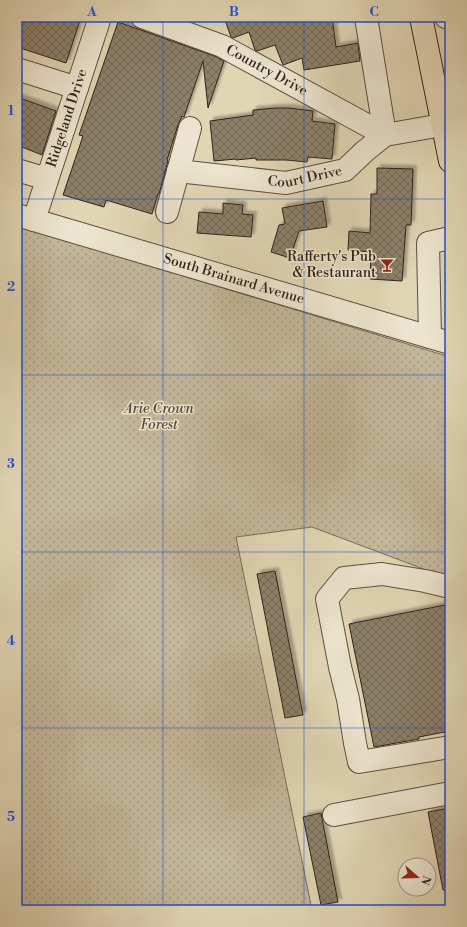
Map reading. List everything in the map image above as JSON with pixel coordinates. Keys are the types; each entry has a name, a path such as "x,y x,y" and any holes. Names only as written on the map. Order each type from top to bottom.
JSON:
{"main road":[{"path":"421,17 446,126 450,161"}],"street":[{"name":"Ridgeland Drive","path":"26,217 47,179 100,17"},
{"name":"Country Drive","path":"142,17 222,46 385,135"},
{"path":"366,17 385,135"},
{"path":"446,17 450,18"},
{"path":"17,69 77,88"},
{"name":"Court Drive","path":"178,171 286,183 345,170 385,135 446,126"},
{"path":"167,212 190,128"},
{"path":"17,170 47,179"},
{"name":"South Brainard Avenue","path":"26,217 440,340"},
{"path":"440,340 428,243 450,238"},
{"path":"450,587 382,574 344,578 327,599 340,667 348,699 354,743 360,762 450,747"},
{"path":"334,815 450,792"}],"green space":[{"name":"Arie Crown Forest","path":"17,225 450,357 450,579 312,527 236,537 312,910 17,910"}],"building":[{"path":"20,17 81,17 66,63 17,47 17,26"},
{"path":"224,17 332,17 336,47 358,43 360,61 304,70 302,58 283,65 275,45 257,51 255,50 249,32 233,38 231,37"},
{"path":"118,22 217,57 224,61 208,108 203,61 184,117 182,116 178,125 152,214 106,200 104,207 63,195 83,136 79,135"},
{"path":"17,97 56,111 42,155 17,145"},
{"path":"276,108 313,111 312,121 335,124 332,159 308,157 307,162 256,160 256,158 214,161 210,121 253,115 253,110"},
{"path":"377,168 413,169 411,225 406,225 402,281 370,279 371,252 348,250 349,231 370,233 371,194 377,194"},
{"path":"323,201 327,227 299,231 290,258 271,252 279,225 285,224 282,208"},
{"path":"223,203 243,205 242,214 253,215 251,237 197,233 199,212 223,214"},
{"path":"275,571 303,715 285,718 257,574"},
{"path":"450,604 450,731 419,737 419,739 374,747 349,624"},
{"path":"450,808 450,890 443,890 428,812"},
{"path":"321,813 338,902 321,905 303,817"}],"place":[{"name":"Rafferty's Pub & Restaurant","path":"387,265"}]}
